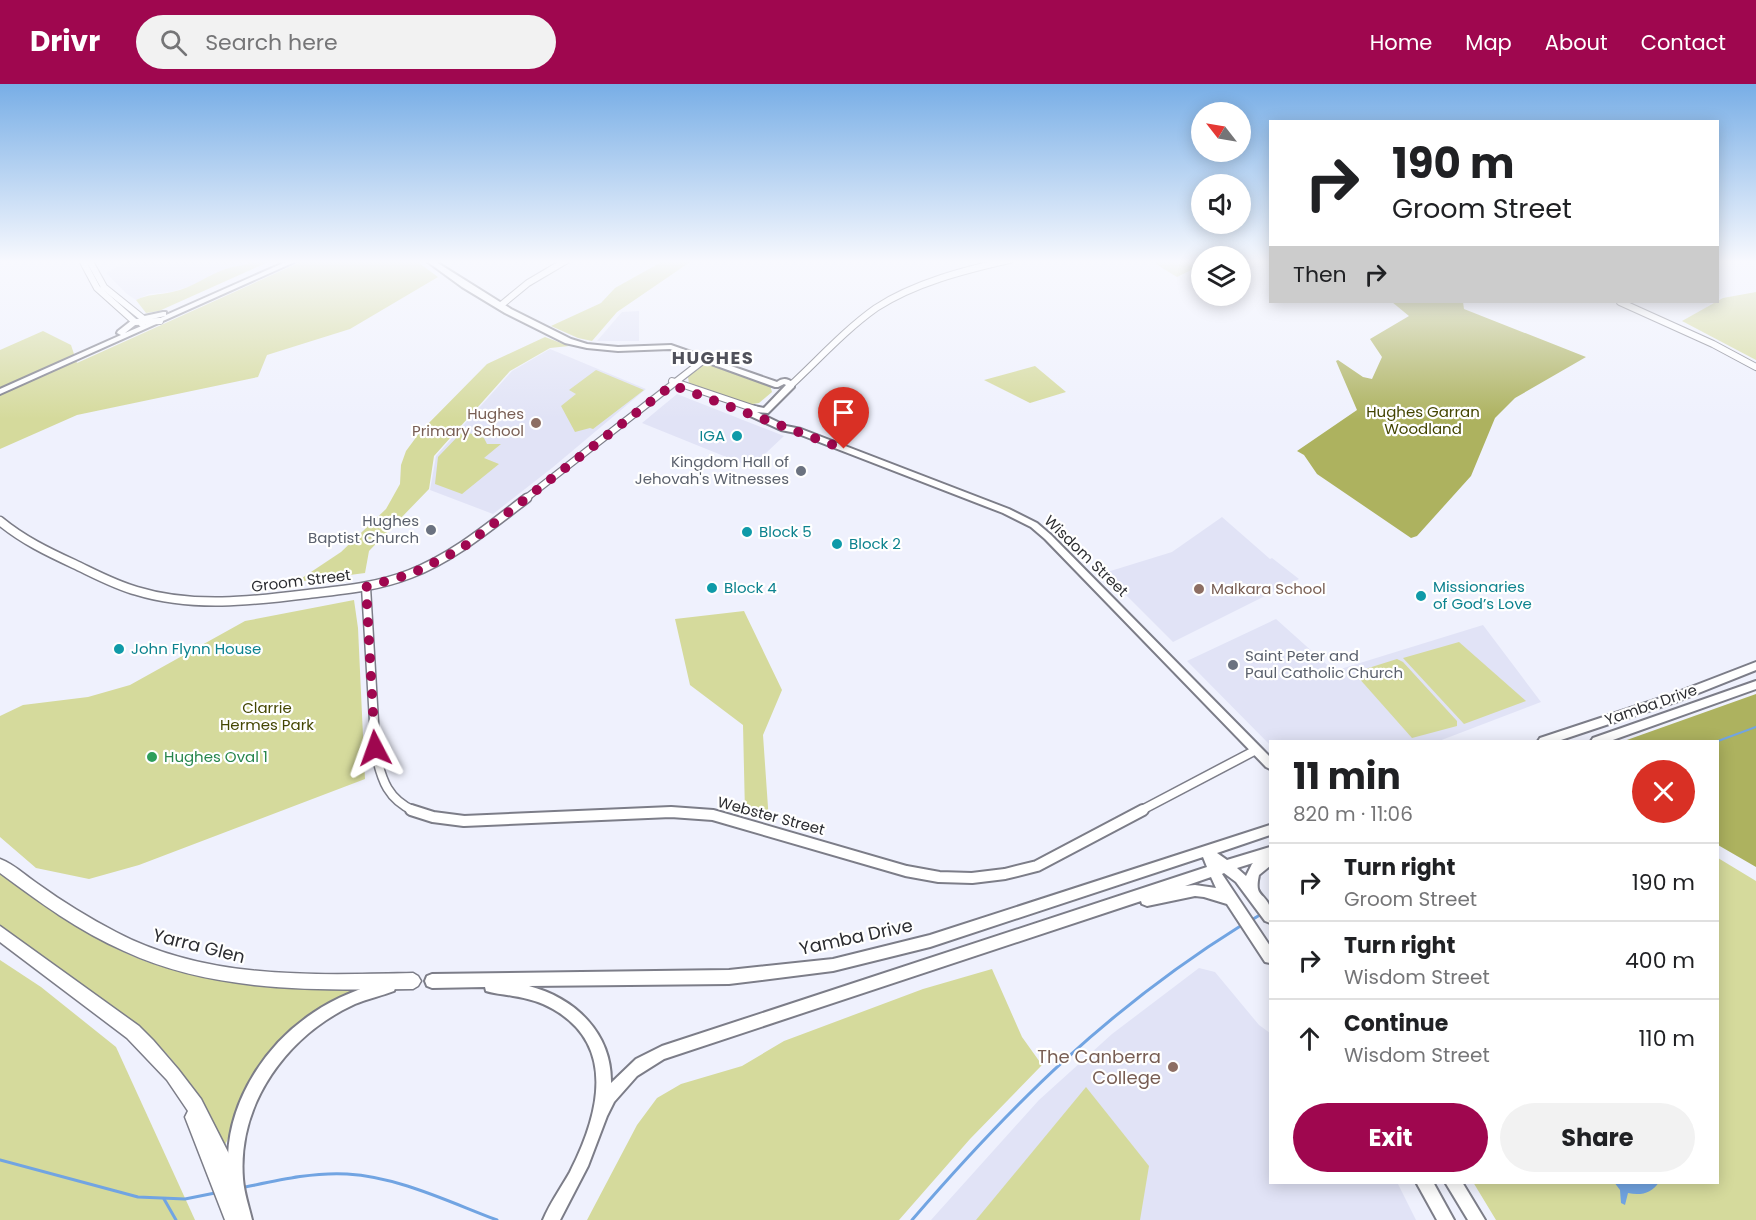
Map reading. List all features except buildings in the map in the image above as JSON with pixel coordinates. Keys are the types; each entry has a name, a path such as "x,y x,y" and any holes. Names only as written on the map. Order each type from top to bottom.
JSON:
{"highway":[{"name":"Yarra Glen","path":"0,865 99,931 131,948 175,963 215,973 260,980 413,981"},
{"path":"0,933 134,1032 170,1070 199,1112 223,1156 240,1218"}],"main road":[{"path":"0,386 121,333 141,321 166,313"},
{"path":"0,392 178,313"},
{"path":"514,313 552,333 587,346 614,348 665,346 704,356 784,385 758,412"},
{"name":"Wisdom Street","path":"758,412 798,431 1006,511 1034,525 1269,763"},
{"name":"Yamba Drive","path":"1547,740 1677,697 1756,666"},
{"name":"Yamba Drive","path":"1600,740 1756,685"},
{"path":"1257,835 1269,827"},
{"name":"Yamba Drive","path":"432,981 729,977 833,965 930,942 1269,831"},
{"path":"1207,852 1220,869 1254,895 1269,916"},
{"path":"598,1118 607,1098 626,1076 640,1064 662,1053 1269,852"},
{"path":"1254,895 1251,872 1255,867 1269,860"},
{"path":"1220,869 1230,900 1269,955"},
{"path":"1123,902 1151,899 1188,890 1213,892 1230,900"},
{"path":"240,1218 237,1186 223,1156 239,1127 251,1093 265,1070 290,1040 317,1017 345,1001 374,990 413,981 432,981 523,990 555,1001 570,1011 585,1026 600,1056 604,1093 598,1118 588,1149 551,1220"},
{"path":"1425,1184 1446,1220"},
{"path":"1454,1184 1477,1220"}],"street":[{"path":"130,313 141,321 160,321"},
{"path":"132,313 141,321"},
{"path":"784,385 806,371 870,313"},
{"path":"1644,313 1713,344 1756,368"},
{"path":"136,332 141,321"},
{"name":"Groom Street","path":"0,518 16,534 36,546 105,580 138,592 171,598 220,602 366,587 411,574 461,549 582,453 593,441 672,383 704,356"},
{"name":"Wisdom Street","path":"672,383 758,412"},
{"name":"Webster Street","path":"366,587 375,748 381,781 397,802 409,810 443,820 671,812 713,815 906,871 928,876 980,878 1012,874 1037,866 1256,750"}],"shaded area":[{"path":"621,313 639,313 639,341 597,341"},
{"name":"Hughes Primary School","path":"550,349 646,389 493,514 430,490 436,456 512,371"},
{"path":"677,394 784,436 751,467 642,423"},
{"name":"Malkara School","path":"1222,517 1270,559 1272,558 1299,579 1173,642 1104,573 1172,552"},
{"path":"1276,619 1334,671 1483,625 1541,702 1442,740 1269,740 1269,744 1187,661"},
{"name":"The Canberra College","path":"1199,968 1215,972 1259,1025 1269,1032 1269,1184 1398,1184 1416,1220 931,1220 1039,1100 1112,1034"}],"green space":[{"path":"188,313 377,313 350,329 267,355 258,377 77,415 0,449 0,350 43,331 71,345 77,363"},
{"path":"579,313 616,313 592,341 578,338 551,326"},
{"name":"Hughes Garran Woodland","path":"1405,313 1474,313 1586,357 1515,398 1495,418 1471,476 1417,536 1411,538 1317,474 1304,455 1297,451 1357,410 1336,361 1338,360 1363,377 1372,379 1382,357 1370,339 1409,316"},
{"path":"1696,313 1756,313 1756,360 1682,321"},
{"path":"545,337 569,346 550,348 510,371 434,456 429,489 369,551 365,573 296,582 341,552 386,509 400,484 401,465 406,451 420,432 487,364"},
{"path":"714,364 770,385 772,392 759,403 746,405 689,384 688,377 702,365"},
{"path":"1035,366 1066,392 1030,403 984,380"},
{"path":"596,370 644,390 593,429 575,432 561,406 576,394 569,390"},
{"path":"463,431 484,438 487,444 501,444 484,458 499,464 462,494 435,484 438,457"},
{"name":"Clarrie Hermes Park","path":"354,600 358,628 365,779 139,865 89,879 36,868 0,837 0,716 23,705 88,697 130,685 245,621"},
{"path":"744,611 782,690 763,735 769,822 745,813 743,725 690,685 675,619"},
{"path":"1459,642 1526,701 1464,724 1403,658"},
{"path":"1397,659 1403,662 1457,721 1457,726 1412,738 1357,676 1359,671"},
{"path":"1756,694 1756,867 1719,846 1719,740 1627,740"},
{"path":"1719,859 1756,881 1756,1220 1496,1220 1474,1184 1719,1184"},
{"path":"0,874 85,932 145,961 176,971 207,978 271,986 369,988 306,1023 232,1130 225,1145 186,1079 149,1036 134,1022 0,925"},
{"path":"0,960 41,987 116,1047 195,1220 0,1220"},
{"path":"992,969 1022,1037 1042,1065 970,1139 899,1220 587,1220 637,1125 657,1098 681,1084 742,1066 784,1041 923,989"},
{"path":"1086,1087 1149,1166 1140,1220 976,1220"}],"water":[{"path":"1616,1184 1657,1184 1646,1193 1628,1193 1625,1205 1621,1203 1620,1190"}],"waterway":[{"path":"1719,741 1756,727"},
{"path":"1250,921 1263,913"},
{"path":"912,1220 988,1136 1065,1059 1149,990 1242,925"},
{"path":"0,1160 138,1197 185,1199 215,1193"},
{"path":"241,1188 320,1174 366,1176 424,1191 497,1220"},
{"path":"164,1199 176,1220"}],"place":[{"name":"Hughes Primary School","path":"536,423"},
{"name":"IGA","path":"737,436"},
{"name":"Kingdom Hall of Jehovah's Witnesses","path":"801,471"},
{"name":"Hughes Baptist Church","path":"431,530"},
{"name":"Block 5","path":"747,532"},
{"name":"Block 2","path":"837,544"},
{"name":"Block 4","path":"712,588"},
{"name":"Malkara School","path":"1199,589"},
{"name":"Missionaries of God’s Love","path":"1421,596"},
{"name":"John Flynn House","path":"119,649"},
{"name":"Saint Peter and Paul Catholic Church","path":"1233,665"},
{"name":"Hughes Oval 1","path":"152,757"},
{"name":"The Canberra College","path":"1173,1067"}],"district":[{"name":"HUGHES","path":"713,358"}],"route":[{"path":"375,748 366,587 411,574 461,549 672,385 844,449"}]}
